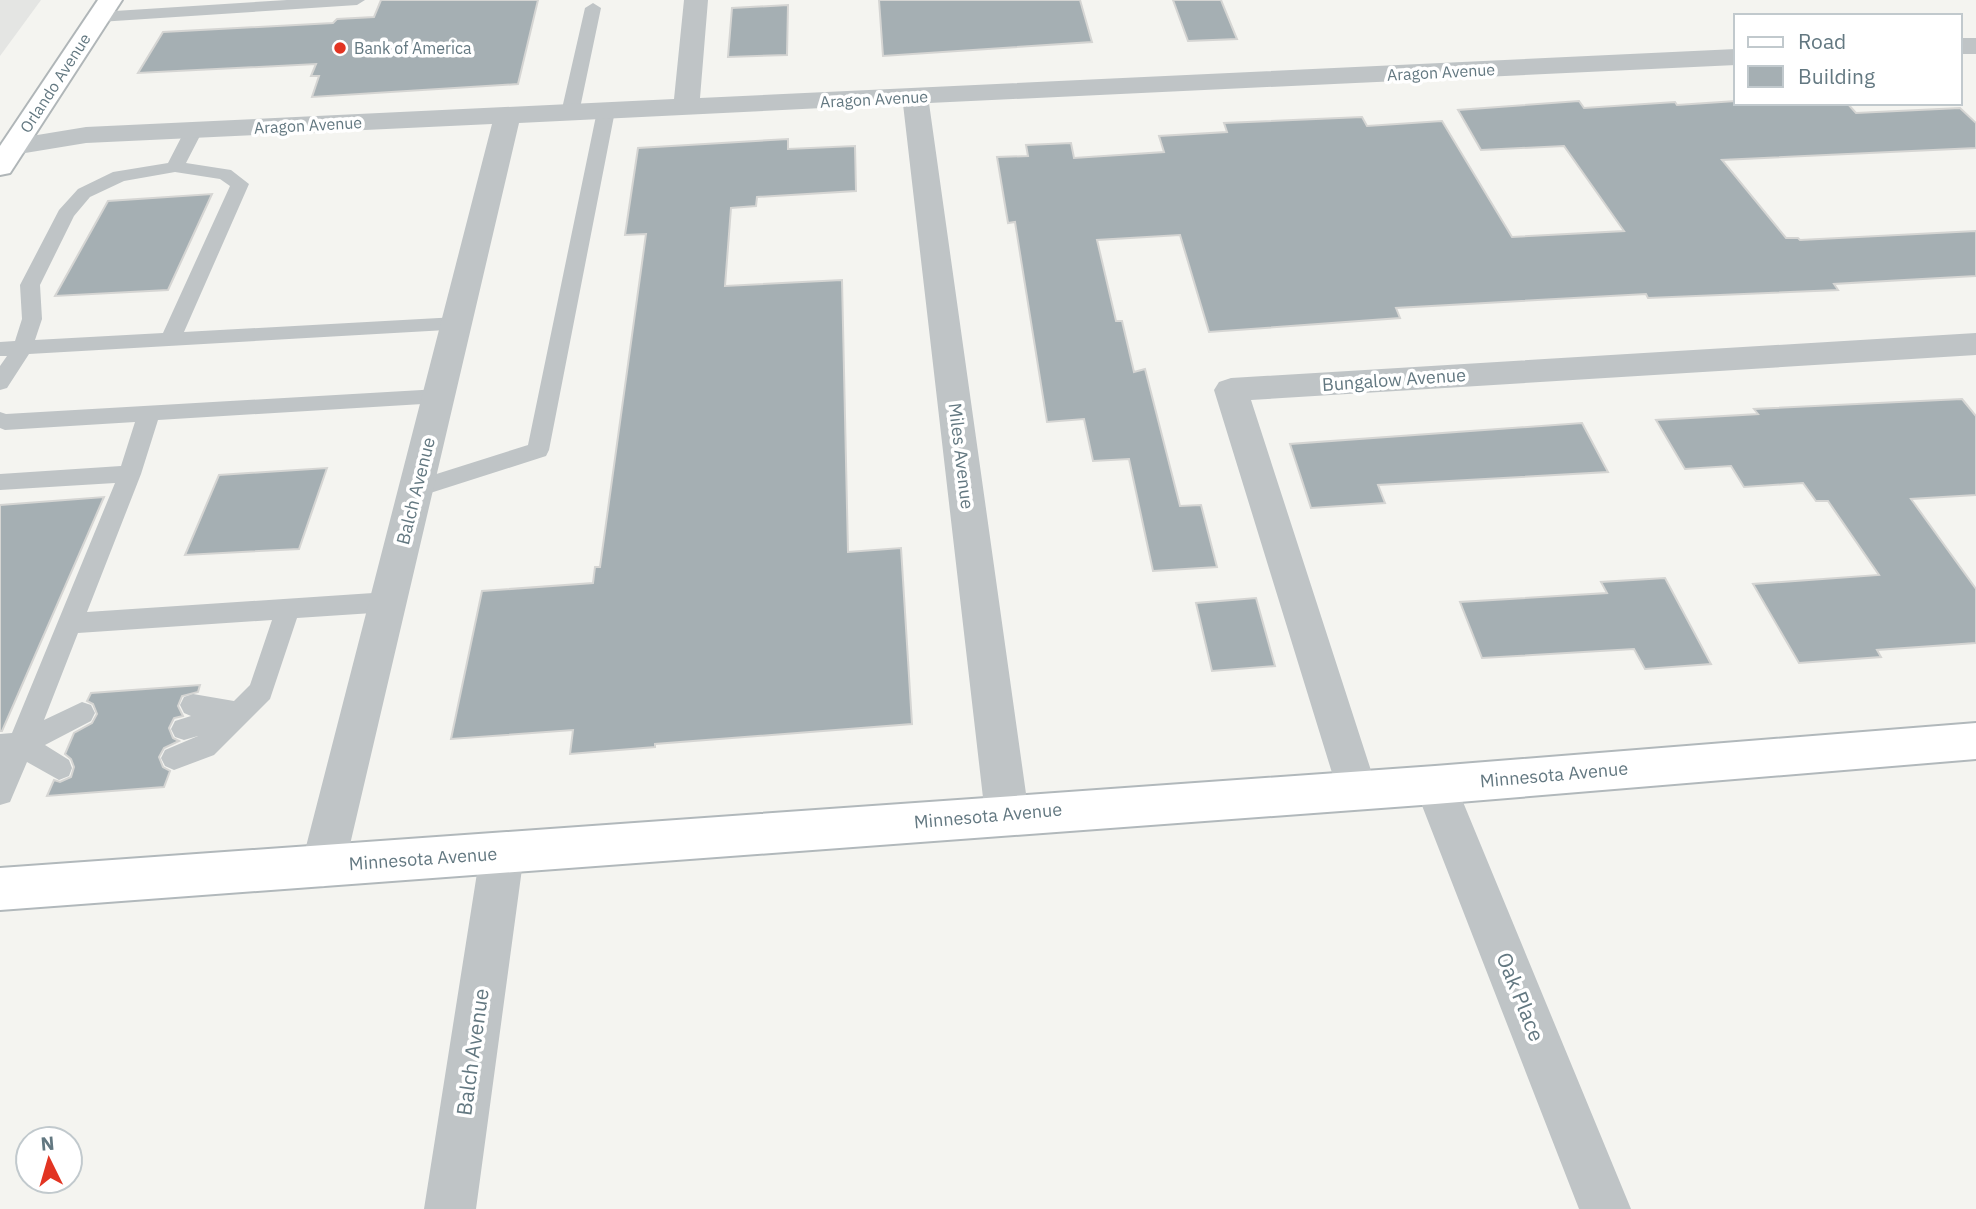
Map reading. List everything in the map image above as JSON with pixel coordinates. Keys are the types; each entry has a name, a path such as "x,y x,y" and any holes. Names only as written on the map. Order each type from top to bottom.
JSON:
{"street":[{"path":"686,108 696,0"},
{"name":"Orlando Avenue","path":"6,157 105,8"},
{"name":"Aragon Avenue","path":"6,157 86,135 1734,57"},
{"name":"Miles Avenue","path":"915,97 1007,814"},
{"name":"Balch Avenue","path":"323,866 507,116"},
{"name":"Bungalow Avenue","path":"1356,789 1231,390 1976,344"},
{"name":"Minnesota Avenue","path":"0,889 1435,785 1976,741"},
{"name":"Oak Place","path":"1435,785 1605,1209"},
{"name":"Balch Avenue","path":"450,1209 502,854"}],"lane":[{"path":"105,8 357,0"},
{"path":"570,113 592,13"},
{"path":"416,489 538,450 606,111"},
{"path":"175,167 194,130"},
{"path":"0,383 23,348 32,319 30,285 66,214 85,193 119,176 175,167 225,174 240,184 170,340"},
{"path":"0,349 457,324"},
{"path":"0,420 5,422 439,396"},
{"path":"0,793 11,745 71,623 130,474 149,414"},
{"path":"0,482 130,474"},
{"path":"71,623 388,602"},
{"path":"174,758 205,747 261,691 288,609"},
{"path":"193,705 239,713"},
{"path":"11,745 82,713"},
{"path":"184,729 239,713"},
{"path":"11,745 72,738"},
{"path":"11,745 59,768"}],"shaded area":[{"path":"0,0 41,0 0,56"}],"building":[{"name":"Bank of America","path":"381,0 538,0 518,84 312,97 319,76 311,76 316,64 138,73 163,32 333,23 337,19 374,17"},
{"path":"879,0 1080,0 1092,42 883,56"},
{"path":"1173,0 1221,0 1237,39 1188,41"},
{"path":"788,5 787,55 728,57 732,8"},
{"path":"1579,101 1584,108 1734,101 1734,105 1849,105 1856,113 1960,108 1976,123 1976,148 1722,160 1786,238 1800,240 1976,231 1976,276 1834,284 1838,290 1648,298 1646,294 1396,308 1400,318 1209,332 1180,235 1097,240 1116,321 1122,321 1134,372 1145,369 1180,506 1201,505 1217,567 1153,571 1129,459 1093,461 1084,419 1047,422 1015,222 1008,223 997,157 1028,156 1026,145 1071,143 1074,158 1164,152 1159,136 1227,132 1224,123 1362,117 1367,126 1442,121 1512,237 1624,231 1564,146 1481,150 1458,110"},
{"path":"788,139 788,149 855,146 856,191 757,197 756,206 731,208 725,286 842,280 848,552 901,548 912,724 655,744 655,747 570,754 573,730 451,739 482,591 593,583 595,567 600,567 646,234 625,235 638,148"},
{"path":"212,194 168,290 55,296 108,201"},
{"path":"1962,399 1976,416 1976,495 1911,499 1976,589 1976,643 1877,650 1881,657 1799,663 1753,584 1879,575 1828,501 1816,501 1803,483 1744,487 1731,466 1685,469 1656,420 1758,414 1754,409"},
{"path":"1582,423 1608,472 1378,485 1385,503 1311,508 1290,444"},
{"path":"327,468 299,549 185,555 219,475"},
{"path":"104,497 2,731 0,731 0,505"},
{"path":"1665,578 1711,664 1645,669 1634,649 1482,658 1460,602 1607,593 1601,582"},
{"path":"1256,598 1275,666 1212,671 1196,603"},
{"path":"200,685 198,692 182,696 178,706 183,716 174,718 169,728 173,738 179,741 164,748 159,757 163,767 170,771 164,787 47,796 54,780 60,782 71,777 74,767 65,754 74,733 92,723 97,714 93,704 87,701 91,693"}],"place":[{"name":"Bank of America","path":"340,48"}]}
